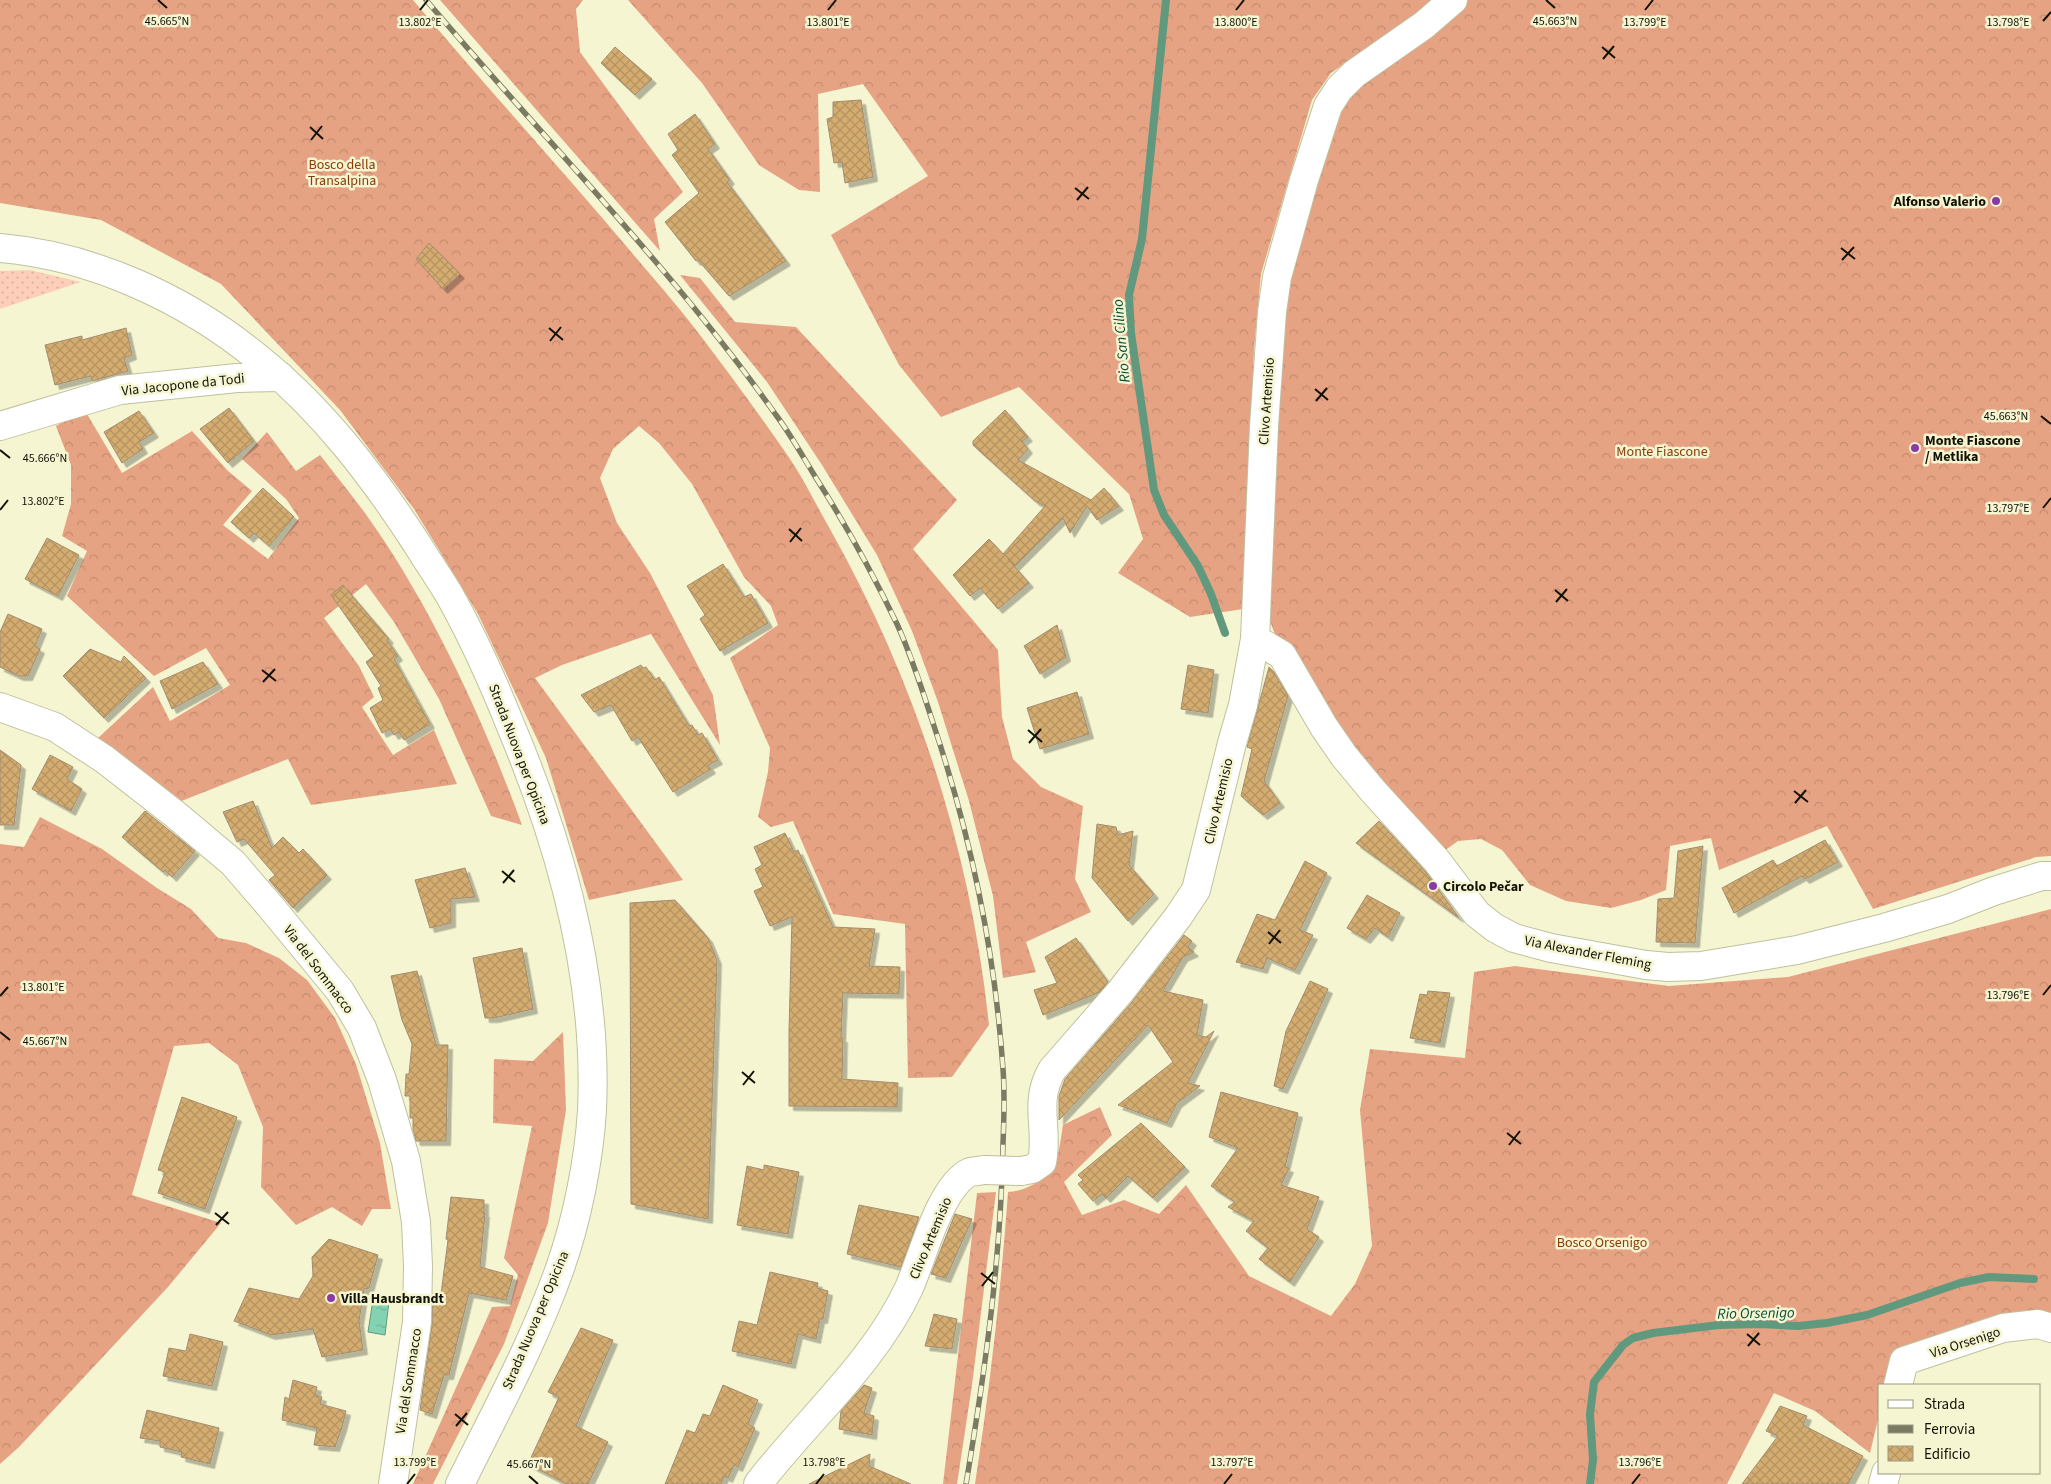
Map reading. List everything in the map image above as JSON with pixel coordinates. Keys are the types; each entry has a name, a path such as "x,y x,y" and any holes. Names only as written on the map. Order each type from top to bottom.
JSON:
{"street":[{"name":"Clivo Artemisio","path":"758,1484 865,1357 894,1317 921,1260 937,1214 956,1182 970,1172 985,1170 1021,1171 1032,1169 1042,1162 1044,1152 1042,1096 1045,1082 1052,1070 1120,992 1178,917 1196,890 1243,705 1255,639 1264,426 1272,312 1277,277 1319,131 1328,106 1354,74 1424,25 1453,0"},
{"name":"Strada Nuova per Opicina","path":"0,248 41,252 83,263 139,285 182,306 221,330 281,377 326,422 363,467 396,512 450,595 494,686 533,778 561,864 577,929 585,984 592,1077 592,1112 581,1188 561,1267 531,1338 460,1484"},
{"name":"Via Jacopone da Todi","path":"0,426 120,390 237,378 281,377"},
{"name":"Via Alexander Fleming","path":"1255,639 1282,655 1324,727 1344,756 1373,791 1437,860 1477,914 1495,928 1514,938 1552,948 1646,965 1668,967 1701,966 1797,950 1884,928 1948,909 1994,891 2042,876 2051,876"},
{"name":"Via del Sommacco","path":"0,707 55,727 104,759 176,815 233,863 340,991 362,1028 382,1080 406,1161 416,1222 418,1266 417,1322 393,1484"},
{"name":"Via Orsenigo","path":"1898,1384 1904,1361 2003,1328 2038,1324 2051,1328"}],"shaded area":[{"path":"30,270 81,282 0,309 0,271"}],"green space":[{"name":"Bosco della Transalpina","path":"0,0 413,0 610,227 695,329 794,465 861,587 889,647 935,769 969,896 981,960 989,1025 952,1077 908,1078 905,924 833,914 793,821 771,827 758,817 768,772 770,748 730,658 778,625 771,606 744,577 692,484 659,443 639,426 613,449 600,478 617,523 650,573 713,695 720,745 651,634 562,665 535,678 683,880 589,900 546,758 478,614 414,509 340,410 221,284 101,220 0,203"},
{"path":"440,0 583,0 576,9 580,52 683,192 654,219 660,251"},
{"path":"628,0 1431,0 1425,7 1331,73 1312,100 1261,274 1254,349 1243,609 1190,617 1118,573 1143,539 1129,494 1019,387 941,417 899,365 831,235 928,176 863,84 818,94 820,192 799,190 759,165 702,83"},
{"name":"Monte Fiascone","path":"1467,0 2051,0 2051,856 2036,857 1873,909 1827,826 1719,870 1711,838 1670,846 1666,890 1641,900 1611,908 1566,901 1530,885 1502,850 1481,839 1458,841 1444,851 1343,734 1295,657 1275,634 1267,614 1278,352 1288,270 1332,127 1346,100 1366,77 1445,22"},
{"path":"680,275 700,278 735,322 796,327 957,500 913,549 998,650 1002,717 1013,759 1041,787 1083,806 1075,879 1091,912 1026,942 1036,972 1003,978 993,896 969,801 938,702 912,631 877,555 822,465 767,382"},
{"path":"84,409 122,473 192,431 228,471 252,491 223,525 268,559 299,518 286,499 242,459 267,432 296,471 320,455 365,513 389,548 433,624 473,704 522,825 491,816 439,699 394,622 366,584 324,618 359,666 374,697 362,707 393,755 434,730 457,784 311,805 288,759 179,802 98,738 153,687 170,721 230,685 206,648 154,676 67,596 87,551 62,536 71,504 71,465 56,426"},
{"path":"40,817 102,849 157,888 191,909 218,938 246,943 279,958 307,980 335,1018 356,1064 380,1143 391,1209 372,1209 362,1226 332,1207 296,1225 261,1187 263,1127 238,1065 209,1043 174,1046 132,1195 221,1223 168,1287 19,1447 0,1464 0,844 24,847"},
{"name":"Bosco Orsenigo","path":"2051,909 2051,1318 2028,1315 1986,1318 1893,1356 1886,1384 1878,1384 1878,1419 1870,1453 1815,1411 1774,1393 1727,1484 975,1484 986,1411 1008,1192 1023,1189 1036,1183 1047,1173 1057,1157 1063,1125 1100,1107 1112,1135 1064,1182 1082,1215 1124,1200 1159,1214 1186,1185 1249,1276 1331,1316 1355,1284 1372,1246 1360,1110 1370,1049 1465,1058 1474,972 1515,966 1669,986 1788,977"},
{"path":"563,1032 566,1110 548,1223 504,1344 433,1484 413,1484 492,1307 510,1306 518,1275 504,1258 532,1126 493,1123 494,1059 533,1061"},
{"path":"996,1192 972,1385 957,1484 943,1484 977,1193"}],"water":[{"path":"373,1300 389,1301 385,1335 368,1332"}],"building":[{"path":"615,47 652,79 635,95 601,63"},
{"path":"861,100 873,177 845,183 842,162 834,163 827,119 833,117 833,102"},
{"path":"695,114 715,144 708,149 730,180 727,182 786,261 729,296 698,260 696,261 665,222 699,193 672,155 678,150 668,134"},
{"path":"429,243 460,274 443,289 416,259"},
{"path":"126,328 132,355 124,358 128,371 92,381 91,376 55,385 45,345 82,336 82,340"},
{"path":"229,408 254,441 228,463 200,429"},
{"path":"1005,410 1028,437 1022,441 1028,449 1018,460 1091,500 1104,488 1119,506 1097,520 1087,506 1070,533 1063,518 1015,566 1008,559 1029,583 998,609 980,588 970,596 953,575 989,539 1003,554 1045,506 1035,501 973,445 973,441"},
{"path":"139,411 154,433 139,442 143,449 122,463 104,432"},
{"path":"263,488 294,517 269,546 254,533 249,538 231,522"},
{"path":"47,538 79,555 58,596 25,579"},
{"path":"723,564 744,597 751,594 768,623 720,651 700,619 705,615 687,586"},
{"path":"343,585 389,639 387,640 398,656 394,659 430,724 404,740 399,732 394,735 390,729 382,733 370,708 383,700 378,688 381,686 366,662 374,656 331,595"},
{"path":"8,614 42,629 35,646 40,649 28,676 19,676 0,667 0,632"},
{"path":"1057,625 1066,657 1040,674 1024,646"},
{"path":"90,649 121,662 124,656 146,678 104,718 63,676"},
{"path":"203,662 218,684 172,709 160,681"},
{"path":"641,665 643,668 646,667 655,680 659,677 689,726 692,725 698,735 702,733 718,760 708,765 711,769 673,792 638,737 632,741 611,705 594,712 581,695"},
{"path":"1188,665 1214,670 1208,713 1181,709"},
{"path":"1269,667 1288,696 1264,781 1280,803 1263,815 1241,796 1252,749 1247,747"},
{"path":"1077,692 1089,734 1040,749 1027,708"},
{"path":"0,750 21,765 14,825 0,825"},
{"path":"50,755 73,767 67,779 82,789 71,811 32,789"},
{"path":"253,801 272,848 283,837 299,853 303,849 327,875 293,908 269,880 275,875 244,839 237,842 223,812"},
{"path":"145,811 195,851 172,877 165,870 163,872 122,837"},
{"path":"1379,821 1425,871 1459,918 1356,843"},
{"path":"1097,824 1116,827 1118,835 1133,831 1129,865 1154,894 1128,921 1092,878"},
{"path":"785,833 794,852 798,850 833,927 875,929 869,966 900,967 899,994 843,993 841,1038 843,1038 842,1079 898,1083 897,1107 789,1106 792,917 770,926 754,891 763,887 755,869 762,865 754,847"},
{"path":"1825,840 1838,862 1805,879 1802,876 1734,913 1722,888 1773,860 1777,866"},
{"path":"1703,846 1695,943 1656,942 1658,899 1674,898 1678,851"},
{"path":"1305,861 1327,873 1300,930 1313,935 1295,970 1267,958 1263,969 1236,962 1257,914 1275,920"},
{"path":"465,868 475,897 451,899 451,923 430,928 415,880"},
{"path":"1367,895 1400,913 1388,937 1375,928 1366,939 1347,928"},
{"path":"675,900 708,938 717,960 708,1219 631,1204 630,903"},
{"path":"1184,935 1192,941 1188,947 1194,952 1183,957 1163,991 1203,1000 1197,1035 1206,1037 1214,1031 1188,1083 1200,1086 1177,1103 1167,1123 1118,1105 1173,1062 1148,1025 1059,1120 1059,1096 1065,1079 1132,1002"},
{"path":"1076,938 1108,982 1100,992 1043,1015 1034,990 1057,983 1045,957"},
{"path":"522,948 533,1009 494,1018 485,1018 473,958"},
{"path":"417,971 436,1045 448,1045 446,1141 416,1141 413,1118 410,1118 410,1096 405,1096 406,1074 409,1074 412,1044 402,1020 391,976"},
{"path":"1310,981 1328,989 1283,1089 1274,1086 1286,1031"},
{"path":"1428,991 1450,993 1440,1043 1410,1038 1420,994 1427,995"},
{"path":"1221,1092 1298,1113 1285,1167 1289,1168 1281,1185 1319,1197 1307,1229 1319,1237 1290,1282 1259,1259 1268,1248 1246,1231 1254,1221 1228,1207 1235,1202 1211,1186 1238,1148 1209,1137"},
{"path":"182,1097 237,1117 205,1209 158,1193 165,1172 158,1170"},
{"path":"1141,1123 1185,1167 1153,1198 1128,1176 1106,1198 1102,1194 1093,1201 1078,1184 1083,1180 1078,1175"},
{"path":"764,1165 799,1172 788,1234 737,1225 747,1166 764,1170"},
{"path":"451,1197 484,1200 485,1213 480,1267 513,1276 506,1300 469,1293 449,1375 444,1375 432,1414 420,1410 432,1324 433,1293 441,1294"},
{"path":"859,1205 919,1217 901,1267 847,1254"},
{"path":"955,1214 972,1219 946,1278 931,1274"},
{"name":"Villa Hausbrandt","path":"329,1239 378,1255 369,1288 364,1289 359,1321 363,1350 322,1357 313,1329 271,1335 234,1321 249,1288 299,1299 313,1276 312,1257"},
{"path":"770,1272 818,1283 817,1288 828,1291 823,1319 820,1319 816,1339 798,1334 791,1364 732,1351 739,1321 757,1325"},
{"path":"934,1314 957,1319 952,1349 925,1346"},
{"path":"581,1328 613,1340 576,1426 608,1442 588,1484 567,1484 528,1464 559,1397 548,1392"},
{"path":"190,1334 223,1342 212,1386 163,1376 169,1348 186,1351"},
{"path":"293,1380 317,1387 315,1395 322,1397 320,1404 346,1411 335,1447 314,1445 317,1428 282,1420 285,1397 289,1399"},
{"path":"723,1385 758,1400 748,1424 755,1428 738,1467 734,1465 728,1478 724,1476 721,1484 665,1484 687,1430 695,1433 703,1414 710,1416"},
{"path":"864,1385 872,1388 864,1413 874,1416 872,1435 839,1429 841,1411"},
{"path":"1780,1406 1807,1416 1803,1425 1863,1456 1848,1484 1742,1484 1778,1436 1766,1431"},
{"path":"147,1410 219,1428 210,1464 181,1457 182,1452 160,1447 160,1441 140,1438"},
{"path":"870,1454 869,1466 911,1484 809,1484"}],"waterway":[{"name":"Rio San Cilino","path":"1166,0 1142,239 1129,295 1131,333 1154,490 1164,515 1198,566 1211,594 1225,633"},
{"name":"Rio Orsenigo","path":"1590,1484 1593,1460 1590,1414 1594,1382 1623,1345 1633,1338 1653,1333 1719,1325 1759,1324 1798,1326 1827,1323 1867,1315 1960,1283 1989,1277 2034,1279"}],"railway":[{"path":"426,0 650,255 736,360 787,430 859,550 897,624 926,700 959,810 979,895 994,982 1004,1078 1002,1187 999,1230 986,1357 966,1484"}],"place":[{"name":"Alfonso Valerio","path":"1996,201"},
{"name":"Monte Fiascone / Metlika","path":"1915,448"},
{"name":"Circolo Pečar","path":"1433,886"},
{"name":"Villa Hausbrandt","path":"331,1298"}]}
